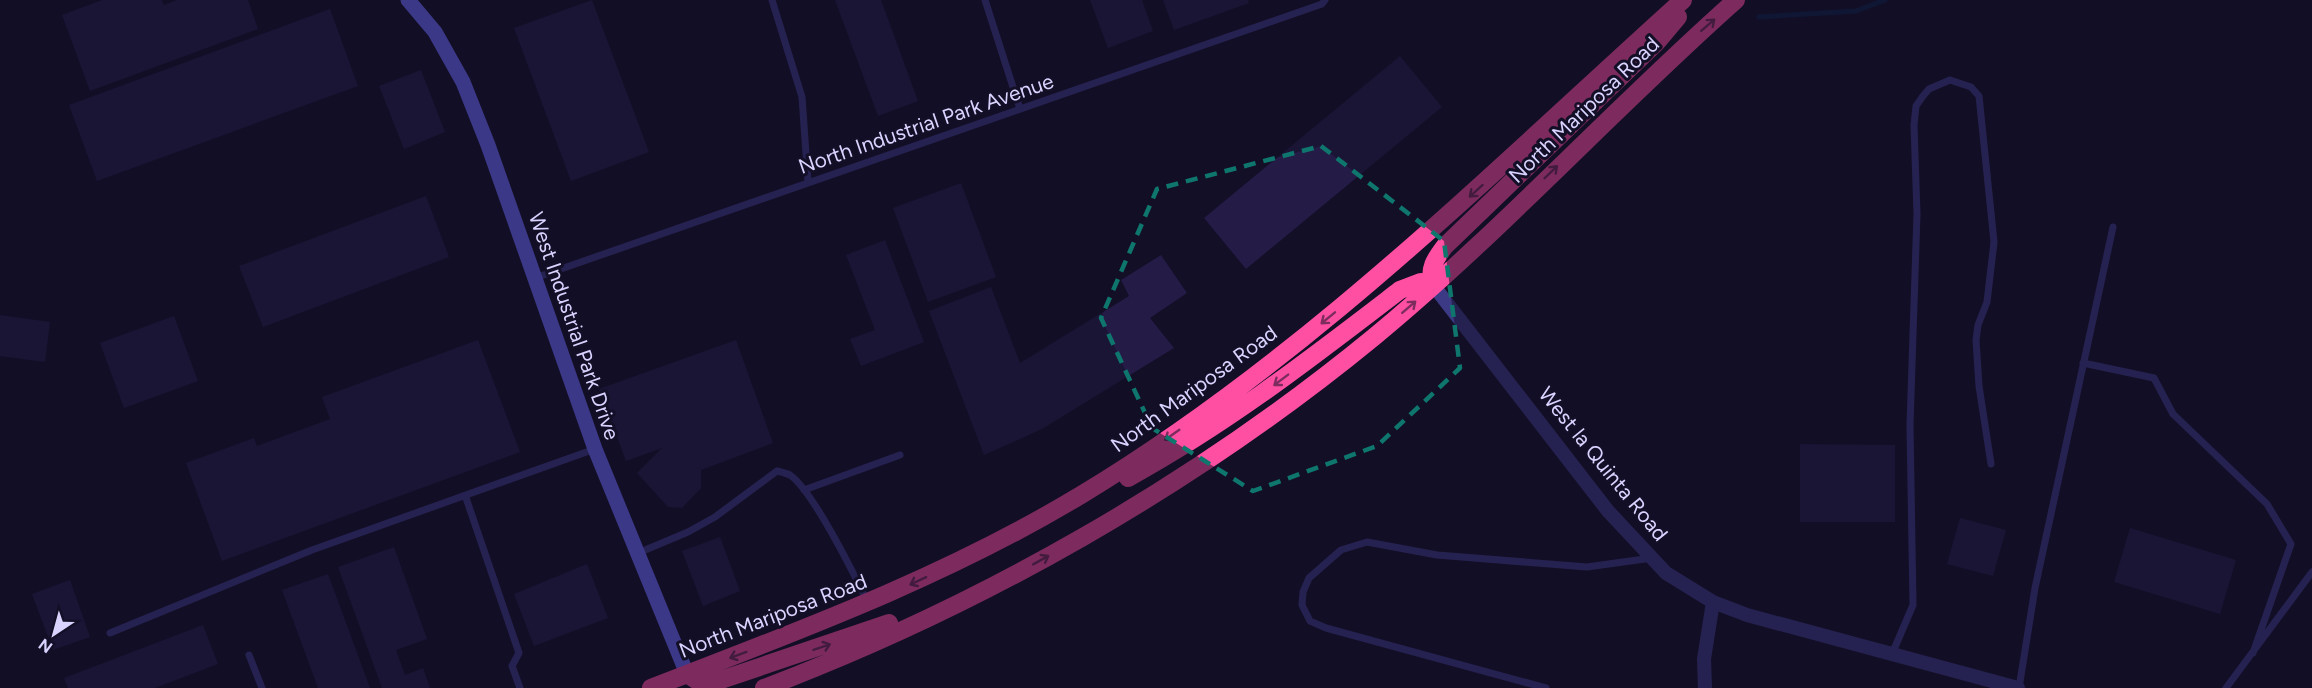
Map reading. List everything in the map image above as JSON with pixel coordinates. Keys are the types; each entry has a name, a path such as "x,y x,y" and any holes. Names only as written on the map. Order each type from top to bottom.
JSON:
{"highway":[{"name":"North Mariposa Road","path":"651,688 686,681 868,604 970,555 1080,496 1241,387 1353,297 1650,40 1683,0"},
{"path":"1433,285 1430,276 1432,266 1445,246 1691,0"},
{"name":"North Mariposa Road","path":"764,688 885,637 989,587 1125,512 1211,456 1373,338 1433,285 1680,50 1736,0"},
{"path":"970,555 1063,512 1182,448 1238,412 1400,290 1421,282 1433,285"},
{"path":"686,681 699,682 734,676 989,587"}],"street":[{"name":"West Industrial Park Drive","path":"408,0 435,32 463,82 595,449 638,553 686,681"},
{"name":"West la Quinta Road","path":"1433,285 1608,511 1666,573 1713,602 1747,615 2018,688"},
{"path":"1705,688 1704,659 1713,602"}],"lane":[{"path":"772,0 802,97 808,182"},
{"path":"984,0 1020,109"},
{"name":"North Industrial Park Avenue","path":"535,278 1322,4 1325,0"},
{"path":"1892,654 1913,605 1910,425 1917,214 1914,125 1916,106 1923,96 1929,89 1950,80 1971,87 1979,96 1994,242 1987,302 1978,325 1976,340 1979,386 1991,464"},
{"path":"2018,688 2035,588 2113,227"},
{"path":"2083,363 2154,378 2174,414 2267,504 2291,544 2253,653"},
{"path":"110,633 312,550 595,449"},
{"path":"804,490 900,455"},
{"path":"638,553 688,532 715,517 777,471 789,474 804,490 853,573 868,604"},
{"path":"465,495 519,653 512,666 520,688"},
{"path":"1546,688 1326,628 1310,621 1302,605 1303,592 1309,578 1341,550 1367,542 1437,555 1587,567 1652,558"},
{"path":"2226,688 2312,572"},
{"path":"249,656 262,688"}],"highlighted area":[{"path":"1321,146 1444,241 1460,368 1377,446 1253,491 1152,428 1101,318 1157,189"}],"building":[{"path":"102,0 162,0 164,5 177,0 248,0 258,29 90,91 62,15"},
{"path":"592,0 649,152 571,181 514,28"},
{"path":"835,0 881,0 918,101 878,116"},
{"path":"1090,0 1142,0 1153,31 1108,48"},
{"path":"1163,0 1248,0 1249,3 1174,30"},
{"path":"330,9 358,86 97,181 69,105"},
{"path":"1400,56 1442,107 1246,269 1204,218"},
{"path":"421,70 445,132 404,149 379,86"},
{"path":"961,183 996,277 928,302 893,208"},
{"path":"426,196 449,257 263,327 239,266"},
{"path":"885,240 924,342 861,366 850,339 875,330 846,255"},
{"path":"1161,255 1187,293 1150,318 1174,348 1042,429 984,455 929,311 991,287 1020,363 1129,296 1121,280"},
{"path":"0,315 50,322 45,362 0,356"},
{"path":"174,316 198,381 124,408 100,343"},
{"path":"478,340 520,452 222,561 186,463 254,438 257,446 330,419 322,397"},
{"path":"736,340 773,443 701,470 701,488 682,508 668,507 637,473 662,448 626,461 599,389"},
{"path":"1800,444 1895,445 1895,522 1800,522"},
{"path":"1960,518 2006,530 1993,576 1947,564"},
{"path":"2130,528 2236,560 2220,614 2114,582"},
{"path":"720,537 740,591 703,606 682,551"},
{"path":"394,547 427,639 396,650 405,675 423,668 430,688 382,688 338,567"},
{"path":"587,564 608,618 534,646 514,594"},
{"path":"328,574 370,688 318,688 282,590"},
{"path":"70,580 90,637 53,650 32,594"},
{"path":"203,625 218,664 155,688 68,688 64,678"}],"waterway":[{"path":"1759,17 1856,11 1885,0"}]}
